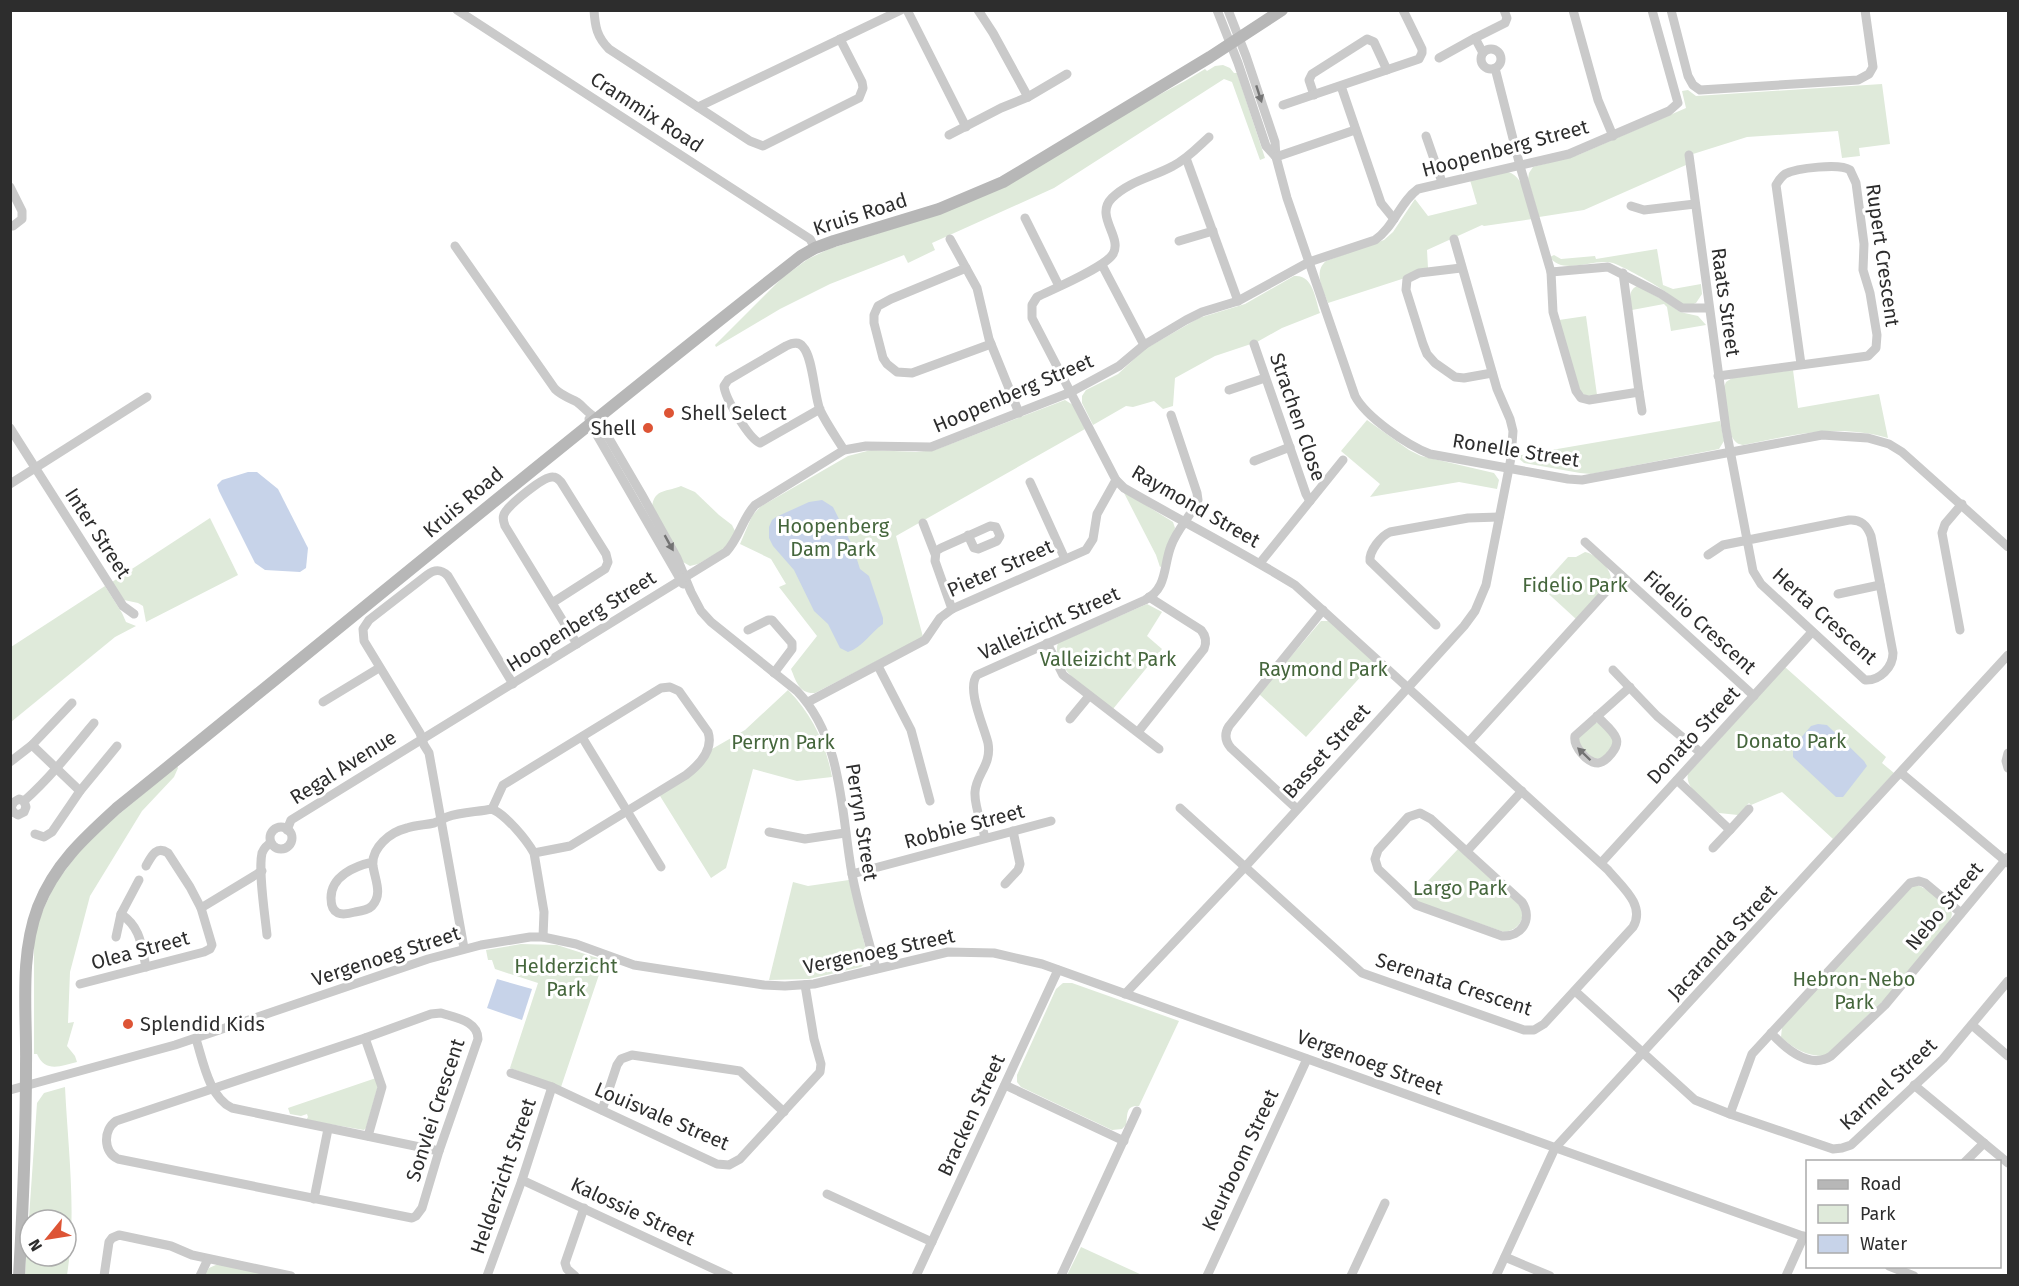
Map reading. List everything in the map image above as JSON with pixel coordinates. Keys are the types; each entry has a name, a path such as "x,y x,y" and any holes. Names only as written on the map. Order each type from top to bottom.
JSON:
{"street":[{"name":"Crammix Road","path":"457,10 810,238 815,248"},
{"path":"594,10 594,26 598,36 609,49 750,141 764,146 859,99 863,88 862,82 840,39"},
{"path":"698,107 901,10"},
{"path":"906,10 966,127"},
{"path":"978,10 1028,97"},
{"name":"Ronelle Street","path":"1217,10 1235,42"},
{"name":"Ronelle Street","path":"1228,10 1235,42 1266,146 1276,157 1287,198 1355,396 1364,410 1410,444 1424,452 1582,480 1822,435 1871,439 1889,444 1902,452 2008,547"},
{"name":"Kruis Road","path":"19,1275 26,1086 25,964 38,908 54,877 76,846 117,808 445,543 592,418 801,256 815,248 939,209 980,193 1024,170 1235,42 1282,10"},
{"path":"1283,105 1416,60 1422,53 1403,10"},
{"path":"1439,58 1505,23 1507,18 1504,10"},
{"path":"1573,10 1598,100 1613,136"},
{"name":"Hoopenberg Street","path":"422,738 726,552 755,505 844,450 866,446 931,447 1071,392 1119,366 1144,345 1202,312 1238,301 1309,262 1376,240 1384,233 1414,192 1442,182 1520,166 1581,150 1669,111 1678,102 1652,10"},
{"path":"1671,10 1688,76 1700,90 1864,78 1873,68 1865,10"},
{"path":"1475,38 1484,53"},
{"path":"1314,95 1310,80 1311,74 1367,39 1373,41 1387,70"},
{"path":"1496,68 1489,69 1483,65 1481,59 1489,50 1498,53 1500,60 1496,68 1520,166 1551,272 1553,312 1577,394 1581,399 1589,400 1639,392"},
{"path":"949,135 1028,97 1067,74"},
{"path":"1341,86 1381,203 1394,219"},
{"path":"1276,157 1355,130"},
{"path":"1426,136 1442,182"},
{"path":"1025,218 1059,286 1102,265 1112,256 1115,246 1106,212 1109,201 1132,183 1168,169 1186,158 1209,137"},
{"name":"Raats Street","path":"1689,155 1718,376 1732,452"},
{"path":"1186,158 1238,301"},
{"name":"Rupert Crescent","path":"1718,376 1868,356 1876,348 1877,335 1870,293 1863,270 1864,244 1856,183 1850,170 1840,166 1787,173 1779,179 1776,185 1800,364"},
{"path":"10,187 22,214 22,219 13,225"},
{"path":"1631,206 1644,210 1695,204"},
{"path":"1179,241 1213,231"},
{"path":"950,238 980,299 986,330 1019,413"},
{"name":"Basset Street","path":"1125,994 1245,867 1464,626 1475,611 1486,585 1513,443 1513,431 1510,418 1498,394 1454,239"},
{"path":"455,246 555,389 578,403 592,418"},
{"path":"1102,265 1144,345"},
{"path":"1461,267 1414,274 1407,279 1406,290 1427,354 1435,363 1455,377 1464,378 1492,373"},
{"path":"1551,272 1603,267 1623,273 1682,308 1709,308"},
{"path":"966,268 878,306 874,315 874,323 883,358 897,372 912,373 991,344"},
{"path":"1623,273 1642,411"},
{"name":"Raymond Street","path":"1059,286 1037,297 1032,305 1032,318 1116,480 1124,488 1260,563 1295,585 1408,687"},
{"path":"820,409 760,443 752,438 726,394 724,386 732,377 786,346 791,344 803,346 820,409 844,450"},
{"name":"Strachen Close","path":"1254,344 1310,501"},
{"path":"1229,390 1265,378"},
{"path":"10,484 147,397"},
{"name":"Valleizicht Street","path":"985,838 975,795 977,783 988,760 989,750 973,691 973,682 977,675 1149,597 1163,582 1170,546 1197,503 1198,496 1171,415"},
{"name":"Perryn Street","path":"592,418 705,617 808,702 832,750 852,874 876,969"},
{"name":"Inter Street","path":"10,428 123,606 134,614"},
{"path":"1254,461 1290,447"},
{"name":"Herta Crescent","path":"1732,452 1753,571 1758,580 1860,676 1870,680 1879,677 1892,664 1880,585 1869,530 1864,524 1855,519 1748,540"},
{"path":"1260,563 1343,460"},
{"path":"552,603 605,568 608,562 606,554 556,477 540,482 506,511 503,520 552,603 577,644"},
{"name":"Pieter Street","path":"808,702 925,640 940,618 952,609 1086,550 1093,539 1096,514 1116,480"},
{"path":"1030,482 1065,559"},
{"path":"1960,630 1942,533 1945,524 1962,504"},
{"path":"1436,625 1370,561 1369,556 1383,536 1390,532 1468,518 1499,517"},
{"path":"923,523 952,609"},
{"path":"935,554 941,548 968,535"},
{"path":"1708,555 1720,547 1748,540"},
{"name":"Fidelio Crescent","path":"1585,542 1754,696"},
{"path":"464,948 429,753 364,641 362,635 365,624 427,574 440,571 448,576 513,684"},
{"name":"Fidelio Crescent","path":"1469,742 1622,575"},
{"path":"1838,594 1880,585"},
{"path":"1138,732 1204,650 1206,642 1201,630 1149,597"},
{"path":"1297,809 1231,748 1226,740 1226,733 1229,726 1323,610"},
{"path":"748,630 772,620 792,643 792,649 774,673"},
{"name":"Donato Street","path":"1601,863 1812,632"},
{"path":"1047,643 1063,675 1159,749"},
{"name":"Jacaranda Street","path":"1496,1275 1555,1148 2008,655"},
{"path":"878,666 912,730 930,801"},
{"path":"323,702 379,668"},
{"path":"1613,670 1658,716 1701,753"},
{"path":"492,809 503,785 666,687 679,691 708,732 710,739 708,750 692,771 570,846 534,853"},
{"name":"Serenata Crescent","path":"1180,808 1353,966 1367,975 1529,1030 1538,1028 1545,1024 1633,927 1637,917 1637,908 1633,900 1601,863 1408,687"},
{"path":"1597,716 1615,735 1617,742 1615,749 1598,763 1592,761 1576,747 1574,739 1577,734 1597,716 1630,687"},
{"path":"1070,718 1089,696"},
{"path":"10,762 32,745 72,703"},
{"path":"12,813 24,812 27,807 24,801 57,769 94,723"},
{"path":"582,737 661,867"},
{"name":"Regal Avenue","path":"287,830 291,820 422,738"},
{"path":"32,745 80,791"},
{"path":"35,834 44,837 52,832 80,791 117,746"},
{"path":"2008,753 2006,761 2008,768"},
{"path":"1901,773 2008,860"},
{"path":"1677,780 1730,830"},
{"path":"1467,851 1522,791"},
{"path":"373,862 358,866 335,882 331,898 336,913 348,914 368,909 374,903 378,891 373,856 378,847 392,835 405,828 447,817 492,809 500,812 534,853 544,912 543,937"},
{"path":"1713,848 1749,809"},
{"path":"1416,814 1428,816 1467,851 1524,906 1526,919 1523,927 1517,933 1502,936 1424,909 1409,899 1380,871 1375,863 1378,850 1408,817 1416,814"},
{"name":"Robbie Street","path":"852,874 1051,821"},
{"name":"Regal Avenue","path":"282,828 287,830 292,838 287,847 280,849 271,843 271,835 275,830 282,828"},
{"path":"1005,884 1020,867 1013,831"},
{"path":"769,832 805,839 845,833"},
{"path":"267,935 262,852 271,843"},
{"path":"146,866 158,850 168,853 201,908"},
{"name":"Nebo Street","path":"1771,1033 1791,1052 1812,1060 1828,1059 1885,1005 2008,860"},
{"name":"Olea Street","path":"80,984 210,949 212,945 201,908 262,871"},
{"path":"116,937 121,914 139,880"},
{"path":"1730,1114 1750,1057 1910,883 1919,881 1925,883 1961,913"},
{"path":"121,914 134,924 146,967"},
{"name":"Vergenoeg Street","path":"10,1090 196,1039 464,948 530,937 543,937 576,944 643,966 764,985 805,985 934,954 963,951 994,953 1058,970 1806,1237"},
{"name":"Bracken Street","path":"916,1275 1058,970"},
{"name":"Karmel Street","path":"1575,991 1690,1096 1730,1114 1828,1149 1838,1149 1854,1142 1943,1059 2008,981"},
{"name":"Louisvale Street","path":"511,1073 552,1087 717,1164 733,1164 817,1077 821,1068 805,985"},
{"name":"Sonvlei Crescent","path":"439,1012 470,1024 476,1028 478,1035 478,1044 439,1151 422,1208 412,1218 118,1159 110,1154 106,1137 111,1124 213,1088 439,1012"},
{"path":"1972,1025 2008,1056"},
{"path":"365,1038 382,1087 368,1136"},
{"path":"196,1039 213,1088 224,1104 232,1108 439,1151"},
{"path":"602,1110 617,1065 621,1059 632,1055 740,1071 784,1112"},
{"name":"Keurboom Street","path":"1207,1275 1307,1059"},
{"path":"1005,1085 1124,1141"},
{"path":"1914,1085 2008,1163"},
{"name":"Helderzicht Street","path":"487,1275 522,1180 552,1087"},
{"path":"1062,1275 1137,1111"},
{"path":"314,1198 328,1129"},
{"path":"1966,1160 1984,1143"},
{"name":"Kalossie Street","path":"522,1180 729,1275"},
{"path":"827,1194 932,1242"},
{"path":"1351,1275 1385,1203"},
{"path":"575,1275 567,1269 565,1263 584,1208"},
{"path":"104,1275 109,1242 119,1235 171,1246 192,1255 291,1275"},
{"path":"1786,1275 1806,1237"},
{"path":"1505,1257 1550,1275"},
{"path":"200,1275 208,1258"},
{"path":"1895,1268 1914,1275"}],"green space":[{"path":"1223,65 1237,73 1265,158 1260,160 1232,82 1224,79 1054,188 932,243 935,250 908,263 904,255 830,284 780,309 716,347 715,345 782,278 808,259 829,249 933,216 1205,69 1207,71 1215,66"},
{"path":"1882,84 1890,144 1859,148 1860,156 1842,158 1838,131 1747,137 1693,154 1685,154 1686,165 1584,210 1539,217 1528,179 1533,167 1578,155 1686,108 1682,91 1688,90 1696,96"},
{"path":"1508,172 1514,175 1522,185 1532,219 1482,225 1427,250 1428,268 1405,278 1328,303 1320,275 1322,265 1326,261 1384,240 1393,232 1415,199 1428,216 1477,204 1470,180"},
{"path":"1657,249 1663,285 1673,289 1701,284 1702,294 1696,303 1689,305 1681,303 1652,283 1613,263 1570,266 1555,263 1550,257 1554,255 1561,259 1595,256 1596,259"},
{"path":"1294,276 1300,276 1309,283 1315,294 1320,313 1282,328 1257,342 1215,356 1175,378 1173,406 1163,409 1154,401 1133,407 1126,406 1093,425 1082,403 1082,396 1086,390 1118,374 1145,349 1199,318 1245,304"},
{"path":"1637,286 1680,312 1698,316 1706,325 1671,331 1667,307 1664,304 1632,310 1631,293"},
{"path":"1586,316 1597,395 1586,396 1580,391 1559,320"},
{"path":"1793,370 1798,408 1879,394 1888,438 1851,431 1833,431 1797,434 1743,445 1738,444 1732,436 1728,422 1724,387 1726,382 1732,378"},
{"name":"Hoopenberg Dam Park","path":"1065,400 1073,405 1085,429 896,536 923,637 815,693 802,689 791,669 817,636 779,587 786,584 771,559 740,544 752,516 760,507 848,456 871,450 916,452 935,450"},
{"path":"1367,420 1421,456 1494,473 1499,480 1497,489 1459,482 1370,497 1380,484 1341,451"},
{"path":"1720,421 1724,441 1719,449 1591,474 1524,463 1516,456"},
{"path":"681,486 695,492 732,525 735,531 727,547 698,564 690,566 683,562 652,507 653,501 659,494"},
{"path":"1123,491 1173,522 1175,528 1164,565 1160,567"},
{"path":"210,518 238,575 146,622 143,606 124,600 112,582"},
{"name":"Fidelio Park","path":"1585,552 1603,563 1609,571 1611,580 1576,619 1541,587 1568,557 1576,557"},
{"path":"105,586 126,622 136,626 115,637 11,722 11,647"},
{"name":"Valleizicht Park","path":"1147,604 1162,612 1147,636 1162,649 1113,709 1067,671 1057,652 1058,643"},
{"name":"Raymond Park","path":"1321,621 1329,621 1374,662 1306,737 1259,694"},
{"name":"Donato Park","path":"1785,667 1886,757 1882,763 1894,773 1833,839 1782,792 1751,805 1749,803 1738,815 1719,813 1693,791 1688,780 1688,774"},
{"name":"Perryn Park","path":"788,690 797,699 817,730 832,777 797,781 753,769 726,868 711,878 660,796 712,749 745,730"},
{"path":"1598,723 1613,737 1614,745 1602,758 1594,759 1579,745 1578,736"},
{"path":"177,766 174,777 142,811 90,896 70,972 68,1023 74,1022 67,1046 77,1062 54,1067 44,1064 37,1054 34,1054 34,939 39,919 55,884 88,840"},
{"name":"Largo Park","path":"1458,849 1519,905 1522,919 1514,929 1504,932 1418,902 1413,897"},
{"path":"849,880 867,954 866,962 861,967 809,979 769,980 793,882 808,886"},
{"name":"Hebron-Nebo Park","path":"1916,885 1940,900 1952,912 1952,916 1887,997 1825,1056 1806,1053 1781,1037 1782,1027 1912,886"},
{"name":"Helderzicht Park","path":"521,944 557,945 604,960 561,1087 510,1068 538,983 495,969 492,960 488,960 486,950"},
{"path":"1063,983 1072,983 1179,1021 1139,1106 1129,1109 1126,1125 1122,1129 1112,1130 1021,1087 1017,1082 1017,1075 1056,989"},
{"path":"376,1078 378,1086 364,1130 306,1120 307,1114 301,1116 290,1114 288,1108"},
{"path":"65,1087 72,1208 30,1208 37,1103 44,1093"},
{"path":"1081,1247 1142,1275 1067,1275"},
{"path":"218,1264 272,1276 204,1276 209,1268"},
{"path":"25,1268 68,1268 67,1275 25,1275"}],"water":[{"path":"248,472 257,472 278,489 308,548 306,568 300,572 265,570 255,563 217,485 222,480"},
{"path":"822,500 833,507 853,547 860,569 869,576 883,618 883,624 858,647 848,652 840,648 828,624 814,611 794,570 769,538 769,527 776,517 809,502"},
{"path":"1827,725 1867,766 1843,797 1836,797 1793,757 1793,747 1811,726"},
{"path":"497,979 532,989 522,1020 487,1008"}],"place":[{"name":"Shell Select","path":"669,413"},
{"name":"Shell","path":"648,428"},
{"name":"Splendid Kids","path":"128,1024"}]}
